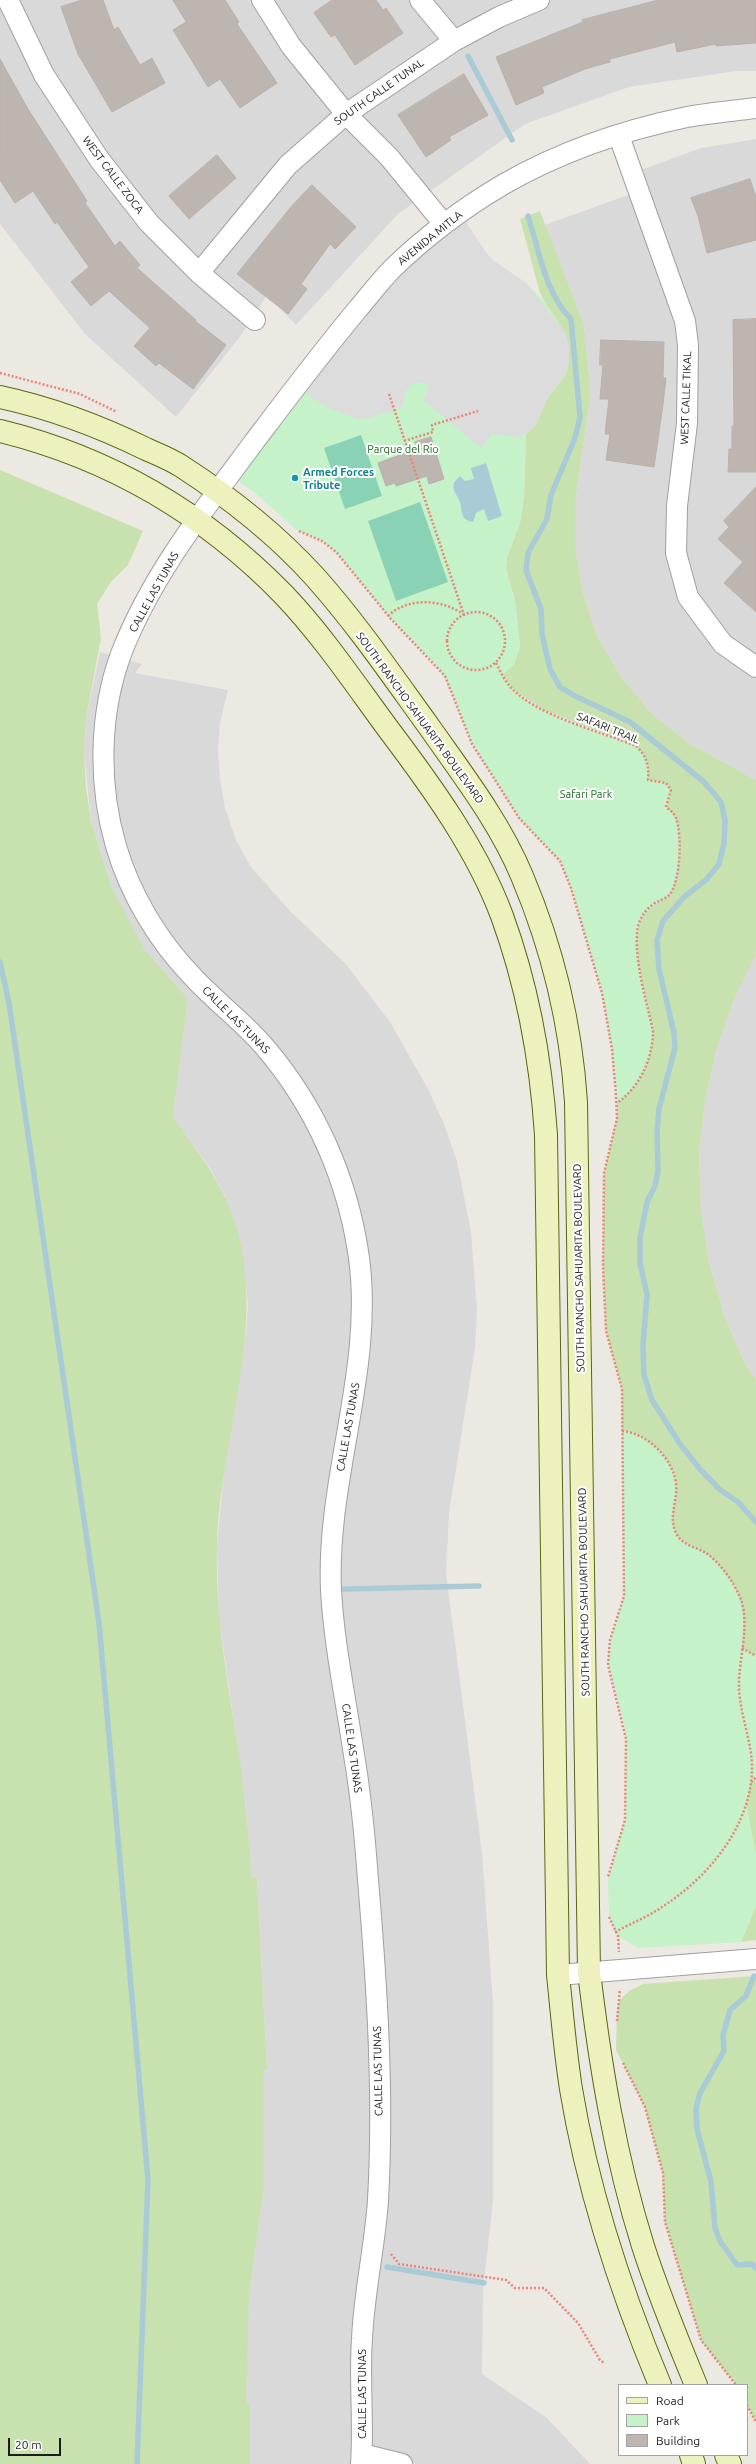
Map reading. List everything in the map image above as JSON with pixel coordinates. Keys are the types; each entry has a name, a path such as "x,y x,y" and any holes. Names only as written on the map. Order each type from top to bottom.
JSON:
{"street":[{"name":"WEST CALLE ZOCA","path":"8,0 44,75 98,159 149,223 199,274 255,320"},
{"path":"262,0 291,46 346,114 389,157 444,224"},
{"path":"420,0 454,41"},
{"name":"SOUTH CALLE TUNAL","path":"199,274 288,165 346,114 454,41 499,17 539,0"},
{"name":"AVENIDA MITLA","path":"217,492 321,353 390,270 444,224 506,183 565,154 620,136 688,117 756,108"},
{"name":"WEST CALLE TIKAL","path":"620,136 685,321 688,345 688,423 677,506 676,553 688,597 723,644 755,667"},
{"name":"SOUTH RANCHO SAHUARITA BOULEVARD","path":"0,397 32,404 108,430 179,465 217,492 270,534 314,577 396,682 467,780 500,833 522,875 543,933 563,1004 574,1067 576,1102 589,1972 604,2083 621,2164 643,2246 673,2331 696,2384"},
{"path":"0,431 57,447 87,458 147,488 196,520 247,560 310,625 444,807 486,879 501,914 526,993 539,1064 546,1134 558,1975 571,2089 592,2189 612,2257 633,2318 660,2384"},
{"name":"CALLE LAS TUNAS","path":"217,492 196,520 138,616 120,658 110,694 104,731 104,770 108,808 115,842 127,880 165,944 186,971 250,1030 290,1078 325,1140 348,1203 356,1240 361,1291 360,1348 332,1520 331,1591 337,1648 359,1796 368,1878 377,2008 379,2142 378,2205 362,2339 361,2459"},
{"path":"558,1975 756,1959"},
{"path":"361,2459 402,2464"}],"path":[{"path":"0,373 80,394 123,415"},
{"path":"389,394 464,615"},
{"path":"404,441 434,432 432,425 478,411"},
{"path":"295,529 322,542 337,553 388,616 445,676 472,744 519,818 560,861 572,888 602,993 612,1049 617,1103 617,1118 604,1173 604,1268 606,1331 622,1388 624,1596 611,1633 608,1665 625,1728 626,1814 608,1879"},
{"path":"388,616 402,605 421,602 447,606 464,615"},
{"path":"476,612 486,613 501,625 505,635 505,645 503,654 496,663 481,670 472,670 455,662 450,654 447,636 451,626 464,615 476,612"},
{"name":"SAFARI TRAIL","path":"496,663 508,684 535,705 580,725 636,746 643,752 647,761 648,780 666,783 672,790 666,807 676,817 678,824 679,847 675,882 669,896 654,904 644,914 638,932 639,962 653,1031 653,1041 641,1077 628,1095 617,1103"},
{"path":"615,1932 666,1904 710,1867 737,1825 751,1782 752,1764 739,1692 743,1606 734,1584 716,1562 708,1555 681,1540 674,1529 672,1517 676,1484 673,1472 661,1452 652,1443 639,1435 622,1431"},
{"path":"742,1648 756,1656"},
{"path":"751,1782 756,1778"},
{"path":"609,1913 615,1932 618,1936 620,2000 617,2008 617,2029"},
{"path":"620,2056 645,2107 663,2173 665,2222 701,2340 735,2384"},
{"path":"374,2232 399,2264 506,2280 515,2288 544,2288 578,2323 600,2360 604,2363"},
{"path":"748,2407 756,2422"}],"shaded area":[{"path":"0,0 756,0 756,71 736,71 629,87 525,124 398,214 296,325 267,295 239,338 176,417 85,334 0,224"},
{"path":"756,139 756,780 690,744 651,713 622,678 597,636 583,592 575,548 575,503 589,405 589,374 584,325 545,225 639,191 633,173 701,148"},
{"path":"460,213 490,258 526,283 565,332 569,345 569,360 566,373 547,399 535,426 526,434 516,437 492,434 481,448 423,400 430,386 427,384 418,382 411,385 406,391 403,405 398,409 361,420 326,407 296,387 321,353"},
{"path":"100,652 142,664 135,673 228,690 220,723 218,751 220,779 225,808 236,840 251,867 291,912 345,963 390,1022 428,1089 444,1124 457,1161 471,1232 477,1310 475,1348 449,1513 446,1573 482,1853 493,2003 493,2201 483,2290 482,2374 547,2418 590,2464 250,2464 250,2403 246,2402 247,2330 249,2296 263,2196 263,2070 267,2070 257,1878 252,1879 246,1806 219,1618 217,1545 224,1472 245,1341 248,1307 246,1282 235,1224 224,1194 210,1168 173,1117 188,999 143,947 127,918 112,888 91,822 84,751 86,718"},
{"path":"756,955 756,1379 745,1364 724,1315 709,1262 701,1209 699,1155 705,1101 717,1048 735,997"}],"green space":[{"path":"540,211 584,325 589,374 589,405 575,503 575,548 583,592 597,636 622,678 651,713 690,744 756,780 756,955 735,997 717,1048 705,1101 699,1155 701,1209 709,1262 724,1315 745,1364 756,1379 756,1656 742,1648 742,1608 740,1599 731,1581 712,1558 683,1541 674,1529 672,1516 676,1484 670,1465 665,1457 650,1442 631,1433 622,1431 622,1389 606,1331 603,1268 604,1173 617,1118 617,1103 632,1089 644,1071 651,1051 653,1031 638,960 637,933 639,922 644,913 651,906 669,896 676,874 680,849 680,837 678,826 666,807 671,796 648,780 647,761 636,746 544,710 514,690 502,675 514,664 520,646 515,601 506,569 507,557 520,523 524,496 526,434 535,426 547,399 566,373 549,310 540,293 520,219"},
{"name":"Parque del Rio","path":"460,213 486,254 525,283 543,301 559,322 568,347 569,359 567,371 547,398 536,421 526,434 524,496 520,523 507,557 506,569 515,601 520,646 514,664 502,675 513,689 528,701 545,711 582,727 636,746 645,757 648,770 648,780 660,781 669,786 671,796 666,807 673,815 680,835 680,859 672,891 666,898 646,912 643,916 639,927 637,941 643,989 653,1031 651,1052 644,1072 638,1081 617,1103 612,1049 602,993 571,888 560,861 519,818 472,744 449,685 437,666 391,619 337,553 322,541 295,529 255,493 229,475"},
{"path":"361,435 382,496 345,509 324,448"},
{"path":"0,470 143,531 128,565 111,582 97,604 101,638 86,718 84,751 86,787 91,822 112,888 143,947 188,999 173,1117 206,1163 223,1193 239,1235 246,1279 246,1323 242,1367 220,1502 217,1572 220,1624 243,1784 252,1878 257,1878 267,2070 263,2070 263,2196 249,2296 246,2402 250,2403 250,2464 0,2464"},
{"path":"420,502 448,582 396,601 368,521"},
{"path":"622,1431 641,1436 658,1448 665,1456 674,1474 676,1484 673,1516 674,1529 683,1541 712,1558 731,1581 740,1599 742,1608 742,1648 756,1656 756,1777 751,1782 746,1802 756,1854 756,1906 741,1942 638,1948 618,1936 609,1919 608,1879 626,1814 625,1728 608,1665 610,1640 624,1596"},
{"path":"756,1777 756,1854 749,1825 746,1803 750,1784"},
{"path":"756,1906 756,1940 741,1942"},
{"path":"756,1976 756,2422 748,2407 748,2384 735,2384 701,2340 665,2222 663,2173 645,2107 616,2050 617,2008 620,2000 629,1991 643,1984"}],"water":[{"path":"486,463 502,516 488,521 484,509 476,513 473,522 468,521 463,517 459,500 454,490 454,482 460,476 465,481 474,479 471,468"}],"building":[{"path":"82,0 103,0 114,30 118,27 140,65 152,58 165,83 112,112 78,54 61,7"},
{"path":"173,0 225,0 239,22 237,24 277,83 240,108 220,79 208,87 173,30 186,22"},
{"path":"332,0 376,0 383,10 386,8 403,33 355,65 335,35 331,37 314,13"},
{"path":"659,0 756,0 756,43 716,46 716,44 677,52 675,42 610,59 610,62 585,69 542,87 544,93 516,105 496,57 583,22 582,20"},
{"path":"0,59 28,109 87,201 85,203 115,246 120,241 140,265 137,268 196,320 195,321 226,345 193,389 159,363 156,366 134,346 150,328 109,291 91,306 71,282 89,267 57,222 55,224 33,191 15,203 0,180"},
{"path":"464,74 488,115 449,137 451,140 426,157 398,115"},
{"path":"217,155 236,178 189,219 169,196"},
{"path":"750,179 756,197 756,240 707,253 698,216 691,198"},
{"path":"312,185 356,227 335,249 330,244 301,284 307,289 288,314 237,274 290,208"},
{"path":"756,319 756,472 728,472 729,449 732,449 732,426 734,426 733,320"},
{"path":"601,340 664,342 663,378 666,378 654,467 606,460 610,434 605,434 609,399 600,399 603,365 600,365"},
{"path":"431,437 444,479 429,484 427,476 396,486 395,483 386,486 378,463 408,452 407,450 417,446 415,442"},
{"path":"756,487 756,612 724,583 743,562 718,539 729,527 724,521"}],"waterway":[{"path":"468,56 512,140"},
{"path":"528,216 549,284 562,309 571,319 580,417 575,438 551,495 547,519 528,553 526,570 541,609 542,634 550,669 560,687 575,696 630,722 704,782 721,802 725,820 724,844 719,864 706,880 685,896 663,921 657,940 659,969 674,1033 675,1048 659,1109 657,1132 658,1170 655,1186 647,1202 640,1238 640,1263 647,1295 643,1345 644,1375 652,1400 680,1444 699,1468 719,1489 738,1502 756,1522"},
{"path":"0,962 9,1003 99,1623 148,2180 137,2464"},
{"path":"344,1589 479,1586"},
{"path":"754,1976 746,1996 730,2010 723,2035 724,2051 700,2093 696,2109 697,2129 711,2182 715,2228 720,2241 737,2265 752,2264 756,2268"},
{"path":"387,2267 484,2283"}],"place":[{"name":"Armed Forces Tribute","path":"295,478"}],"park label":[{"name":"Safari Park","path":"586,794"}]}
